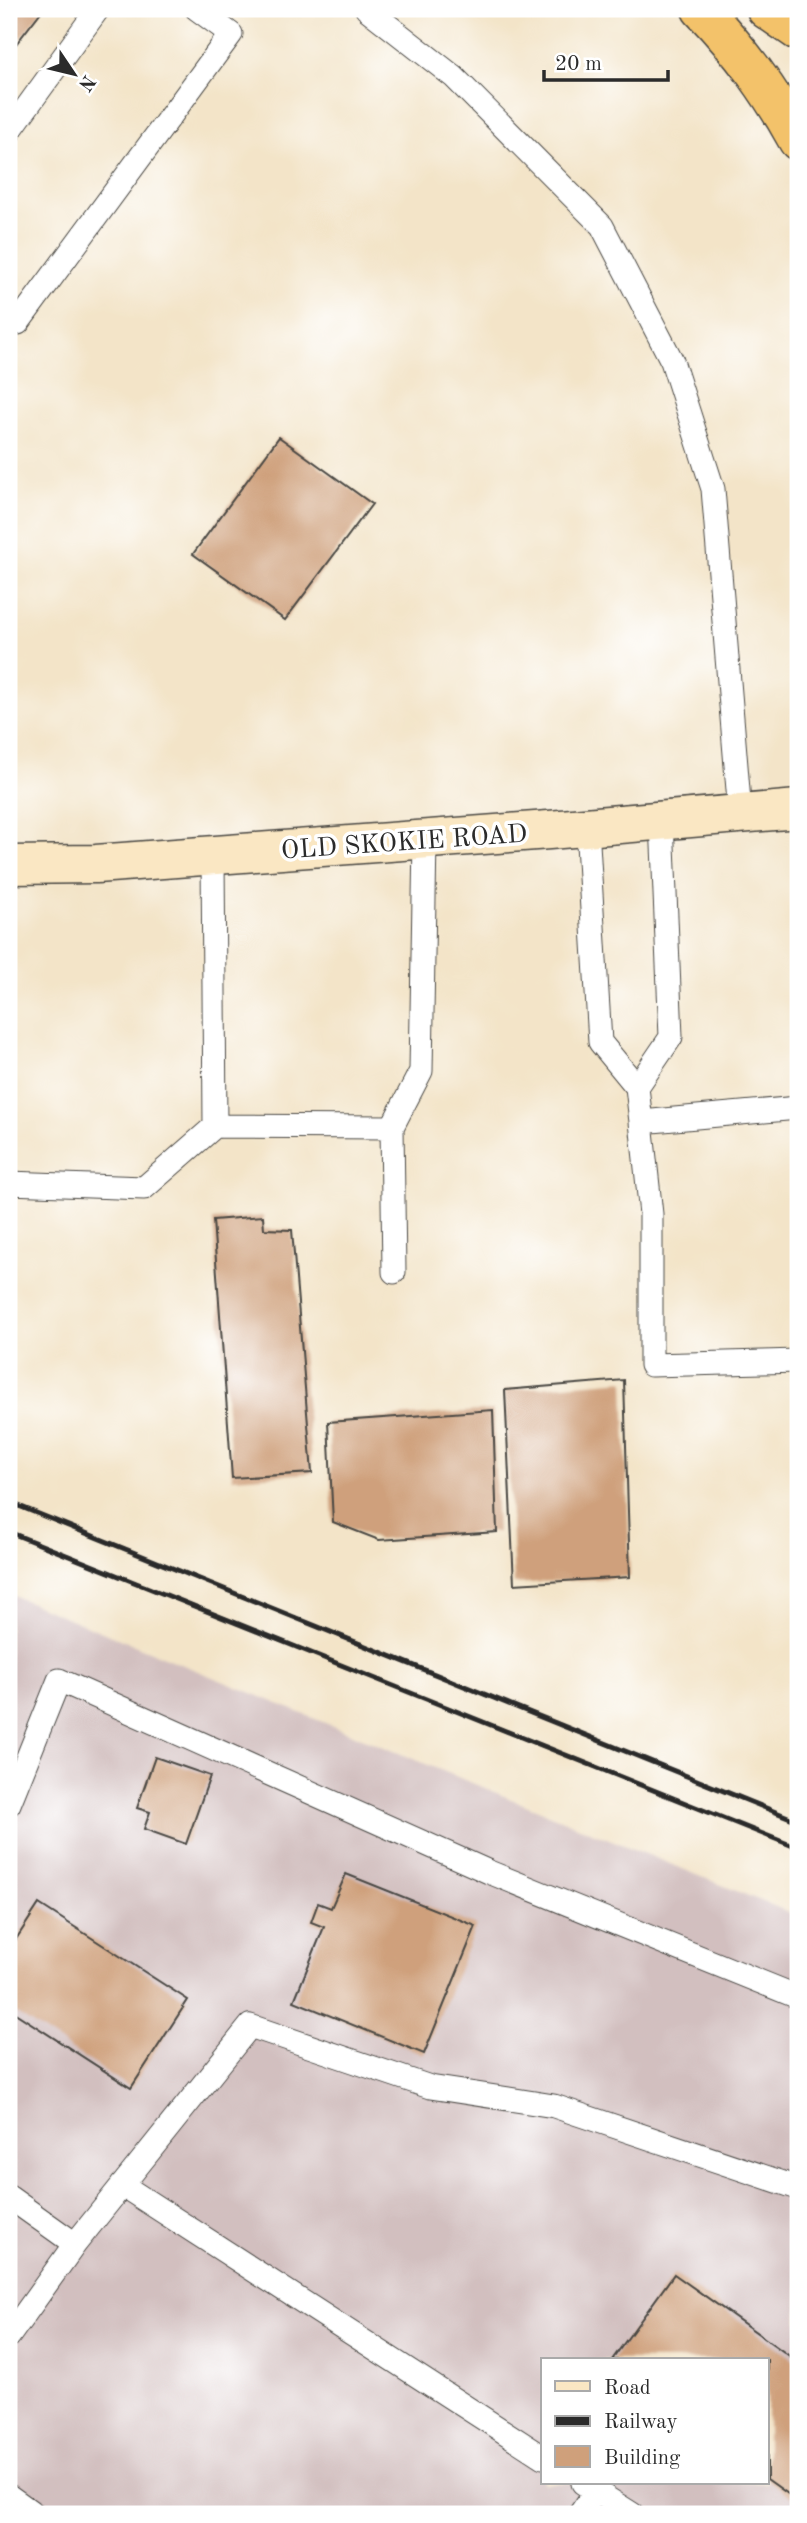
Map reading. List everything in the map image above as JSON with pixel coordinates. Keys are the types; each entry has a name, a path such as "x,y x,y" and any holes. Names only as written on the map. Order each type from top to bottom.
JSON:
{"highway":[{"path":"701,9 740,51 798,141"},
{"path":"766,9 798,31"}],"street":[{"name":"OLD SKOKIE ROAD","path":"9,865 96,864 213,856 798,808"}],"lane":[{"path":"9,132 98,9"},
{"path":"9,316 18,323 231,34 197,9"},
{"path":"367,9 454,77 602,226 672,361 713,489 740,814"},
{"path":"637,1087 671,1037 662,821"},
{"path":"587,827 600,1042 637,1087 651,1214 652,1365 798,1361"},
{"path":"394,1272 392,1126 421,1072 425,840"},
{"path":"213,856 215,1126"},
{"path":"641,1122 798,1108"},
{"path":"9,1183 144,1188 215,1126 392,1126"},
{"path":"9,1804 60,1680 489,1872 798,1997"},
{"path":"9,2336 75,2244 250,2026 430,2087 554,2106 798,2188"},
{"path":"122,2185 541,2456"},
{"path":"9,2197 75,2244"},
{"path":"580,2514 589,2487 632,2514"},
{"path":"9,2496 34,2514"}],"shaded area":[{"path":"9,1594 798,1916 798,2514 9,2514"}],"building":[{"path":"9,9 43,9 9,53"},
{"path":"279,437 372,504 285,620 193,554"},
{"path":"263,1216 264,1229 292,1230 312,1473 232,1478 213,1220"},
{"path":"624,1380 630,1577 514,1584 505,1390"},
{"path":"493,1410 497,1532 379,1540 333,1522 328,1422"},
{"path":"155,1757 210,1776 186,1844 144,1829 150,1812 137,1808"},
{"path":"346,1874 476,1926 424,2054 294,2001 324,1927 311,1922 318,1903 331,1908"},
{"path":"39,1904 188,2000 131,2088 9,2009 9,1950"},
{"path":"674,2274 798,2362 798,2501 768,2480 768,2358 613,2358"}],"railway":[{"path":"9,1502 798,1821"},
{"path":"9,1532 798,1848"}]}
